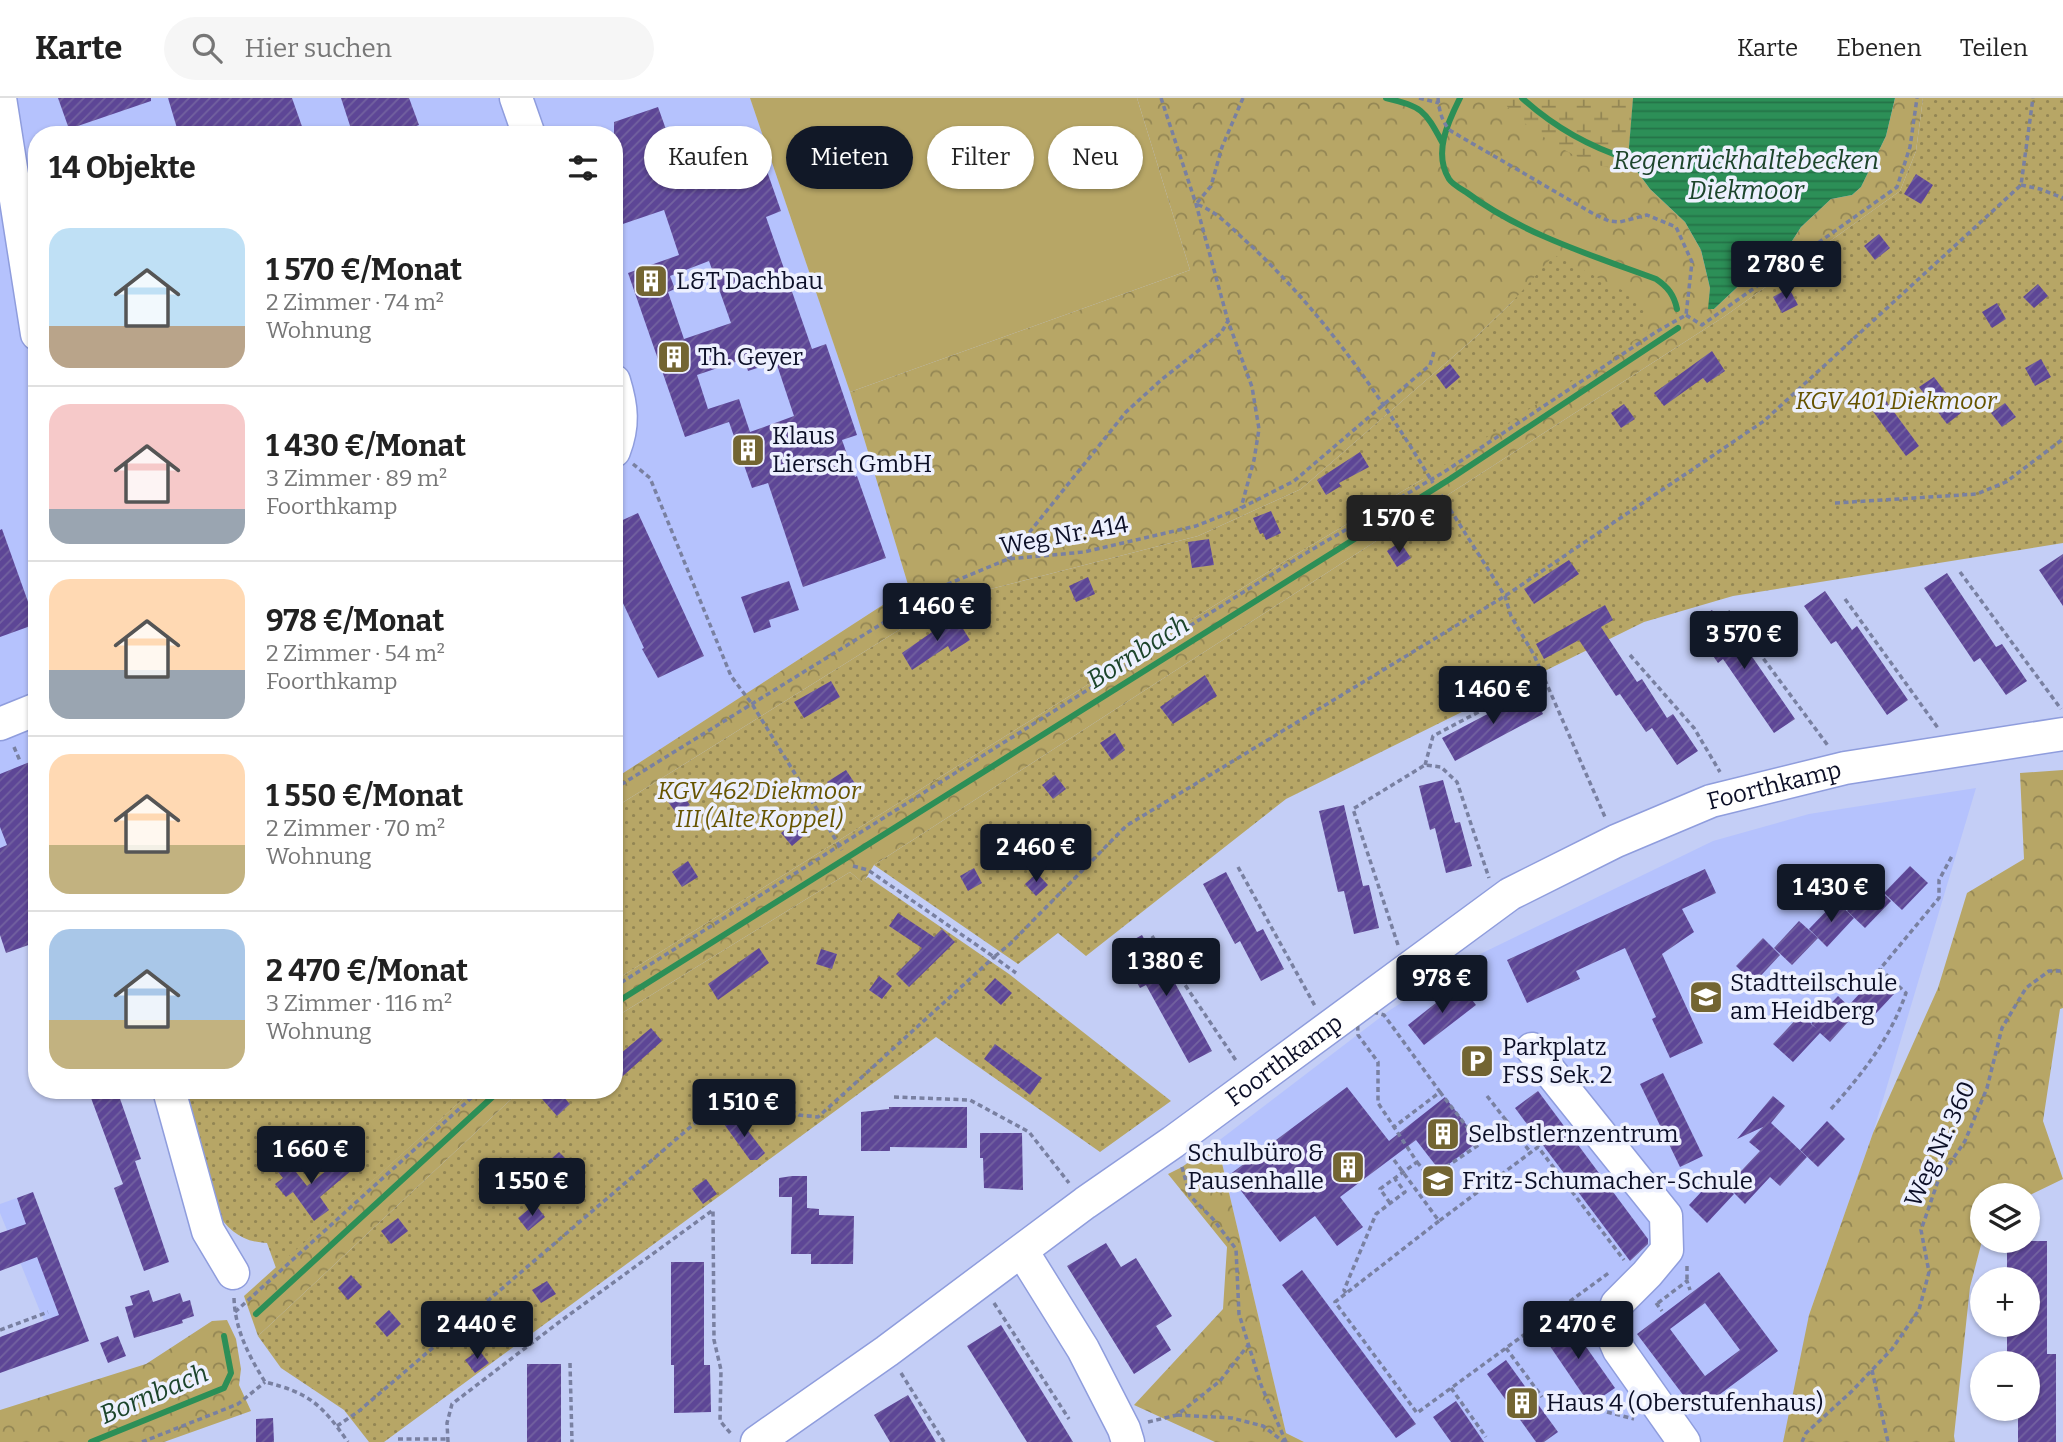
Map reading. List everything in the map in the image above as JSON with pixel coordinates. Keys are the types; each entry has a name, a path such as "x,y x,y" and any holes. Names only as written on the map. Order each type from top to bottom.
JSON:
{"street":[{"path":"0,98 28,277"},
{"path":"516,98 526,126"},
{"path":"0,724 28,713"},
{"name":"Foorthkamp","path":"757,1442 887,1351 979,1280 1173,1142 1510,894 1616,841 1711,801 1845,768 2063,734"},
{"path":"1532,1049 1666,1216 1667,1250 1617,1304 1609,1327 1619,1350 1684,1442"},
{"path":"171,1099 208,1231 233,1273"},
{"path":"1022,1251 1083,1349 1126,1436"}],"path":[{"path":"1161,98 1196,205 1228,321 1252,387 1259,429 1241,508"},
{"path":"1196,205 1211,186 1222,147 1243,98"},
{"path":"1419,98 1438,101 1445,126 1451,131 1592,213 1609,221 1620,222 1647,215 1676,227 1692,261 1686,315"},
{"path":"1686,315 1702,325 1896,187 1910,148 1917,98"},
{"path":"337,1426 359,1411 736,1088 756,1085 799,1115 818,1117 994,957 1126,826 1505,596 1763,421 2021,185 2033,98"},
{"path":"2021,185 2063,198"},
{"path":"1196,205 1210,209 1270,264 1331,331 1384,405 1432,481"},
{"path":"623,981 841,848 1301,556 1432,481 1656,331 1686,315"},
{"path":"1008,559 1126,412 1161,380 1221,333 1228,321"},
{"name":"Weg Nr. 414","path":"623,784 943,586 1008,559 1084,552 1196,526 1241,508 1294,481 1430,365 1434,352"},
{"path":"1835,503 1976,494 2006,482 2063,439"},
{"path":"623,457 650,478 731,677 752,705 841,848"},
{"path":"1441,495 1505,596 1511,616 1534,656 1616,841"},
{"path":"1960,572 2063,712"},
{"path":"1845,599 1955,751"},
{"path":"1728,611 1845,768"},
{"path":"1630,655 1694,728 1734,795"},
{"path":"1425,765 1433,736 1526,687"},
{"path":"1407,970 1353,809 1425,765 1441,767 1457,782 1498,904"},
{"path":"1831,1109 1880,1051 1897,1018 1906,993 1880,969 1939,898 1939,880 1952,856"},
{"path":"853,866 868,870 1016,973"},
{"path":"1238,867 1328,1029"},
{"path":"1152,936 1252,1084"},
{"name":"Weg Nr. 360","path":"1802,1442 1806,1433 1892,1349 1919,1310 1928,1272 1921,1230 1938,1181 1965,1141 1987,1088 2002,1028 2026,988 2049,971 2063,971"},
{"path":"1357,1007 1384,1015 1479,1141"},
{"path":"1365,1045 1378,1062 1378,1103 1432,1180 1440,1171 1480,1144 1479,1141 1505,1119"},
{"path":"1394,1127 1440,1092"},
{"path":"1487,1096 1531,1153"},
{"path":"894,1097 971,1100 1029,1132 1085,1203"},
{"path":"235,1312 470,1099"},
{"path":"1173,1142 1190,1196 1213,1219 1236,1249 1239,1314 1261,1385 1285,1442"},
{"path":"1662,1311 1637,1285 1538,1147 1335,1302 1417,1413 1563,1306 1637,1285 1687,1281 1690,1290"},
{"path":"1394,1160 1439,1221"},
{"path":"1390,1203 1380,1189 1417,1162"},
{"path":"1347,1293 1344,1290 1376,1213 1405,1192 1395,1179"},
{"path":"398,1439 448,1440 447,1423 452,1404 713,1210 715,1340 721,1370 720,1421 738,1442"},
{"path":"233,1273 235,1312 246,1352 265,1382 293,1389 324,1409 348,1442"},
{"path":"979,1280 1069,1419"},
{"path":"1563,1306 1587,1341"},
{"path":"0,1330 48,1312"},
{"path":"1126,1436 1177,1415 1220,1381 1249,1344"},
{"path":"1506,1348 1542,1396"},
{"path":"887,1351 944,1442"},
{"path":"570,1363 572,1442"},
{"path":"1872,1370 1888,1442"},
{"path":"142,1442 238,1404 265,1382"},
{"path":"1451,1388 1486,1437"},
{"path":"1177,1415 1232,1418 1263,1426 1285,1442"}],"shaded area":[{"path":"0,98 750,98 760,126 644,126 644,189 772,189 772,163 850,392 909,588 623,773 623,126 28,126 28,906 0,917"},
{"path":"1976,788 1873,1133 1809,1315 1788,1442 1304,1442 1286,1433 1217,1142 1390,1010 1468,960 1713,841 1809,814"},
{"path":"17,1198 73,1347 57,1353 0,1213 0,1204"}],"green space":[{"path":"750,98 1137,98 1190,270 850,392 772,163 772,126 760,126"},
{"path":"1137,98 1633,98 1628,159 1650,189 1685,222 1701,250 1710,288 1709,308 1714,309 1765,261 1785,252 1801,227 1831,199 1852,195 1861,187 1886,136 1895,98 1923,98 1916,151 1900,191 1725,316 874,865 863,883 850,872 623,1012 623,975 1295,555 1423,479 1514,300 1478,335 1301,489 1198,536 947,600 623,802 623,773 909,588 850,392 1190,270"},
{"path":"1499,98 1633,98 1628,159 1631,164 1621,168 1608,167 1578,157 1536,132"},
{"name":"KGV 401 Diekmoor","path":"1923,98 2063,98 2063,543 1733,596 1644,622 1286,799 1086,956 1058,933 1018,964 874,865 1725,316 1900,191 1916,151"},
{"name":"KGV 462 Diekmoor III (Alte Koppel)","path":"1554,255 1645,302 1648,331 1423,479 1295,555 623,975 623,802 947,600 1198,536 1301,489 1478,335"},
{"path":"2063,770 2063,1008 2060,1009 2043,1121 2063,1179 2040,1190 2040,1183 1970,1183 1970,1253 1979,1253 1975,1267 1970,1267 1955,1442 1783,1442 1809,1315 1873,1133 1938,988 1967,893 2024,859 2020,773"},
{"name":"KGV 462 Diekmoor III (Alte Koppel)","path":"850,872 862,882 868,877 1009,974 1171,1101 1100,1152 936,1037 384,1442 369,1442 344,1410 281,1368 258,1336 511,1099 623,1099 623,1012"},
{"path":"185,1099 463,1099 276,1268 267,1243 243,1238 226,1224 215,1210"},
{"path":"463,1099 511,1099 258,1336 244,1296"},
{"path":"1217,1142 1286,1433 1304,1442 1215,1442 1134,1405 1223,1309 1227,1247 1168,1174"},
{"path":"227,1320 236,1339 241,1369 239,1385 251,1411 164,1442 0,1442 0,1410 146,1364 212,1321"}],"water":[{"name":"Regenrückhaltebecken Diekmoor","path":"1633,98 1895,98 1886,136 1861,187 1852,195 1831,199 1801,227 1785,252 1765,261 1714,309 1708,309 1710,288 1701,250 1685,222 1650,189 1628,159"}],"building":[{"path":"58,98 151,98 151,101 78,126 68,126"},
{"path":"168,98 292,98 302,126 176,126"},
{"path":"341,98 409,98 419,125 416,126 350,126"},
{"path":"658,107 665,126 644,126 644,189 772,189 772,185 781,211 766,217 812,349 826,344 857,435 842,440 886,558 803,587 768,483 752,488 729,422 685,437 628,273 679,255 664,210 623,224 623,126 614,126 614,122","holes":["709,261 731,323 684,339 668,292 675,289 670,276","744,359 748,371 776,362 794,416 750,432 739,399 708,409 697,375"]},
{"path":"1916,174 1933,185 1921,204 1904,194"},
{"path":"1879,234 1890,248 1875,260 1864,246"},
{"path":"2038,284 2048,296 2034,308 2023,297"},
{"path":"1789,288 1798,305 1782,313 1773,297"},
{"path":"1997,303 2006,319 1992,328 1982,312"},
{"path":"1712,351 1725,371 1707,383 1703,378 1664,406 1654,393"},
{"path":"2041,359 2051,377 2035,386 2025,368"},
{"path":"1450,364 1460,377 1446,389 1436,375"},
{"path":"1934,377 1961,413 1947,424 1919,387"},
{"path":"1883,397 1919,446 1906,456 1869,406"},
{"path":"2005,403 2016,417 2002,427 1991,413"},
{"path":"1624,404 1635,419 1621,428 1611,413"},
{"path":"1360,452 1369,467 1339,483 1341,486 1326,495 1317,480"},
{"path":"1271,511 1281,533 1266,540 1263,533 1260,534 1253,518"},
{"path":"638,513 704,656 658,678 642,649 644,648 623,603 623,520"},
{"path":"2,529 28,602 28,627 0,637"},
{"path":"1209,539 1214,565 1192,568 1188,542"},
{"path":"1400,542 1411,558 1397,567 1387,551"},
{"path":"2063,554 2063,606 2039,570"},
{"path":"1569,560 1579,574 1534,604 1524,589"},
{"path":"1947,573 1996,647 2002,644 2027,681 2006,695 1980,658 1974,662 1924,588"},
{"path":"1088,577 1095,594 1076,602 1069,586"},
{"path":"789,581 799,610 769,620 771,627 754,633 741,597"},
{"path":"1825,591 1852,630 1857,626 1908,700 1887,715 1836,641 1831,644 1804,606"},
{"path":"1605,605 1613,620 1601,627 1637,682 1642,679 1667,718 1673,714 1698,751 1677,765 1652,728 1646,732 1620,694 1616,696 1579,640 1544,659 1536,644"},
{"path":"1712,610 1738,648 1744,645 1795,719 1774,733 1723,659 1718,663 1691,624"},
{"path":"955,616 970,640 951,652 948,646 912,670 902,653"},
{"path":"1205,675 1217,696 1173,724 1160,707"},
{"path":"831,681 840,697 804,718 794,702"},
{"path":"1531,691 1543,714 1455,761 1442,738"},
{"path":"1115,733 1125,750 1112,760 1100,743"},
{"path":"28,763 28,945 6,953 0,935 0,848 7,845 0,827 0,774"},
{"path":"846,770 856,785 838,798 827,782"},
{"path":"1055,775 1066,789 1053,799 1042,785"},
{"path":"1443,780 1455,823 1460,822 1472,866 1446,873 1435,828 1430,830 1419,786"},
{"path":"679,789 690,805 677,814 666,799"},
{"path":"1344,805 1363,886 1369,885 1379,928 1354,934 1344,891 1338,892 1319,811"},
{"path":"796,821 807,833 792,846 781,833"},
{"path":"688,861 698,877 682,887 672,872"},
{"path":"1910,866 1928,883 1902,910 1884,893"},
{"path":"974,868 982,883 968,891 960,876"},
{"path":"1705,869 1716,893 1682,909 1694,932 1662,954 1703,1043 1670,1058 1652,1019 1656,1017 1625,948 1576,971 1580,979 1527,1003 1507,960"},
{"path":"1226,872 1257,932 1263,929 1284,969 1261,981 1240,941 1235,944 1203,884"},
{"path":"1037,873 1048,885 1036,896 1025,884"},
{"path":"1873,884 1891,901 1865,928 1847,911"},
{"path":"1836,901 1854,918 1827,947 1809,929"},
{"path":"898,913 934,937 942,929 955,942 909,987 896,974 922,948 889,926"},
{"path":"1799,921 1818,938 1792,965 1774,948"},
{"path":"1142,935 1164,975 1169,972 1212,1051 1189,1063 1146,985 1140,988 1118,948"},
{"path":"1763,938 1780,955 1754,983 1736,966"},
{"path":"759,948 769,963 718,1000 708,984"},
{"path":"821,949 837,954 832,969 816,964"},
{"path":"879,976 892,986 882,999 869,990"},
{"path":"1876,976 1894,994 1867,1023 1849,1005"},
{"path":"995,978 1012,993 1001,1005 984,990"},
{"path":"1460,984 1476,1005 1424,1045 1408,1025"},
{"path":"1838,996 1856,1013 1830,1042 1820,1033 1793,1062 1773,1044 1801,1014 1811,1024"},
{"path":"651,1028 662,1041 623,1076 623,1051"},
{"path":"995,1044 1042,1078 1030,1095 984,1059"},
{"path":"1663,1073 1703,1156 1680,1167 1640,1084"},
{"name":"Schulbüro & Pausenhalle","path":"1347,1087 1389,1141 1445,1097 1479,1141 1440,1171 1416,1140 1340,1197 1363,1227 1337,1246 1315,1216 1280,1242 1229,1175"},
{"path":"1538,1091 1648,1239 1648,1244 1630,1261 1515,1108"},
{"path":"1773,1096 1785,1106 1771,1123 1807,1157 1780,1186 1770,1177 1745,1204 1727,1186 1760,1151 1749,1142 1763,1127 1737,1139"},
{"path":"91,1099 120,1099 141,1159 135,1161 169,1262 144,1271 114,1188 123,1184"},
{"path":"542,1099 565,1099 570,1104 557,1116"},
{"path":"889,1107 967,1107 967,1148 890,1147 890,1151 861,1151 861,1112"},
{"path":"736,1115 765,1153 757,1160 750,1160 724,1124"},
{"path":"1827,1121 1845,1139 1818,1167 1800,1150"},
{"path":"980,1133 1022,1133 1023,1190 984,1188"},
{"path":"559,1152 571,1164 553,1180 542,1167"},
{"path":"285,1158 307,1186 342,1158 352,1170 320,1197 329,1210 314,1221 293,1192 286,1197 275,1184 283,1178 274,1167"},
{"path":"807,1176 807,1208 819,1209 819,1215 854,1216 853,1264 811,1264 811,1254 791,1254 792,1197 779,1197 779,1178"},
{"path":"1716,1176 1734,1194 1707,1223 1689,1205"},
{"path":"706,1179 717,1194 703,1204 692,1189"},
{"path":"33,1192 89,1341 0,1373 0,1337 59,1315 37,1257 0,1271 0,1233 26,1224 17,1198"},
{"path":"535,1204 545,1217 528,1231 518,1218"},
{"path":"398,1218 408,1231 391,1244 381,1231"},
{"path":"2040,1241 2047,1241 2047,1354 2056,1354 2056,1442 2018,1442 2018,1421 2040,1421 2040,1351 2007,1351 2007,1337 2040,1337 2040,1267 2007,1267 2007,1253 2040,1253"},
{"path":"1106,1243 1121,1267 1136,1258 1172,1316 1156,1326 1171,1350 1134,1374 1067,1266"},
{"path":"671,1262 704,1262 704,1365 710,1365 711,1412 674,1413"},
{"path":"1302,1270 1416,1424 1396,1438 1282,1285"},
{"path":"1719,1272 1778,1351 1696,1412 1637,1334","holes":["1705,1303 1740,1350 1705,1376 1670,1329"]},
{"path":"351,1275 362,1287 348,1300 338,1288"},
{"path":"547,1281 556,1294 541,1303 532,1290"},
{"path":"149,1290 153,1302 180,1293 183,1302 190,1300 194,1316 182,1320 183,1323 134,1338 125,1307 133,1305 130,1296"},
{"path":"389,1310 401,1324 387,1337 375,1323"},
{"path":"1565,1317 1615,1388 1590,1405 1541,1333"},
{"path":"1001,1325 1073,1442 1027,1442 967,1346"},
{"path":"118,1336 126,1356 108,1363 100,1343"},
{"path":"479,1350 489,1363 475,1373 465,1360"},
{"name":"Haus 4 (Oberstufenhaus)","path":"1506,1360 1558,1432 1544,1442 1536,1442 1487,1374"},
{"path":"527,1364 561,1364 561,1442 527,1442"},
{"path":"908,1395 936,1442 890,1442 874,1415"},
{"path":"1456,1401 1484,1442 1451,1442 1433,1417"},
{"path":"273,1418 274,1442 256,1442 256,1419"}],"waterway":[{"path":"1386,98 1421,111 1431,122 1442,142"},
{"path":"1460,98 1447,127 1442,148 1444,169 1452,183 1488,207 1534,232 1656,279 1670,292 1677,309"},
{"path":"1522,98 1546,118 1572,134 1628,159"},
{"name":"Bornbach","path":"623,998 1450,479 1678,328"},
{"name":"Bornbach","path":"256,1314 490,1099"},
{"name":"Bornbach","path":"91,1442 224,1388 231,1373 224,1336"}],"place":[{"name":"L&T Dachbau","path":"651,281"},
{"name":"Th. Geyer","path":"674,357"},
{"name":"Klaus Liersch GmbH","path":"748,450"},
{"name":"Stadtteilschule am Heidberg","path":"1706,997"},
{"name":"Parkplatz FSS Sek. 2","path":"1477,1061"},
{"name":"Selbstlernzentrum","path":"1443,1134"},
{"name":"Schulbüro & Pausenhalle","path":"1348,1167"},
{"name":"Fritz-Schumacher-Schule","path":"1438,1181"},
{"name":"Haus 4 (Oberstufenhaus)","path":"1522,1403"}]}
